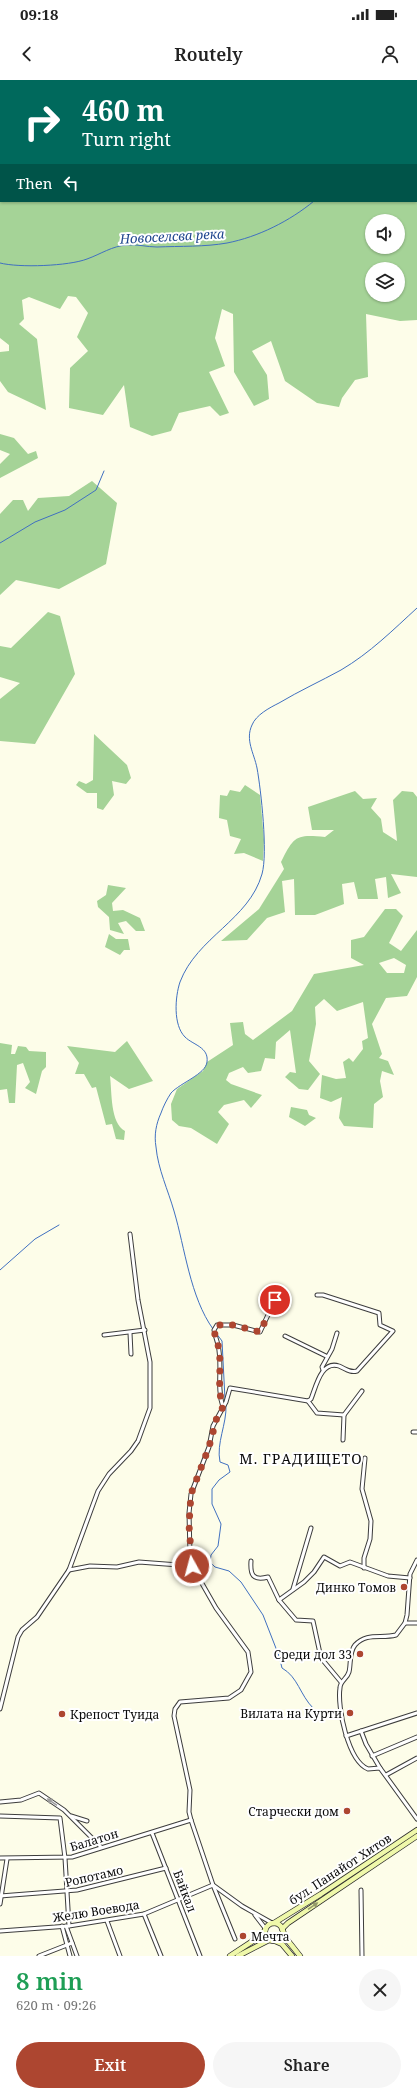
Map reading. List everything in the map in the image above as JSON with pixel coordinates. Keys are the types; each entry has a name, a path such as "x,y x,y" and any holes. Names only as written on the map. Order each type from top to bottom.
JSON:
{"street":[{"path":"0,1709 3,1704 18,1637 22,1630 37,1617 69,1570 98,1491 109,1474 131,1451 145,1424 150,1408 150,1362 138,1300 130,1234"},
{"path":"317,1295 323,1295 379,1313 380,1325 393,1331 357,1371 352,1372 337,1366 329,1366 323,1370"},
{"path":"224,1407 219,1396 221,1382 218,1345 214,1332 217,1325 223,1324 260,1332 275,1300"},
{"path":"104,1335 145,1330"},
{"path":"308,1401 311,1399 323,1370 322,1367 326,1356 328,1356 337,1332"},
{"path":"130,1333 132,1354"},
{"path":"285,1336 326,1356"},
{"path":"235,1940 213,1885 191,1820 189,1812 190,1790 175,1723 174,1709 180,1702 229,1698 241,1690 251,1672 248,1652 216,1608 192,1566 189,1525 191,1494 209,1447 215,1421 224,1407 230,1388 308,1401 317,1413 344,1415"},
{"path":"343,1440 344,1415 362,1390"},
{"path":"364,1568 364,1558 370,1539 371,1521 362,1488 365,1458"},
{"path":"294,1589 311,1528"},
{"path":"279,1600 314,1572 324,1557 340,1566 350,1562 388,1576 410,1578"},
{"path":"251,1561 250,1572 252,1576 256,1578 268,1577 279,1600 296,1620 313,1621 321,1658 341,1682"},
{"path":"380,1768 373,1770 364,1767 346,1736 340,1710 341,1682 348,1673 352,1650 361,1640 373,1636 396,1635 405,1623 408,1608 407,1595 410,1578 417,1561"},
{"path":"69,1570 90,1566 117,1567 139,1562 192,1566"},
{"path":"405,1623 417,1623"},
{"path":"346,1736 417,1713"},
{"path":"361,1731 372,1756 417,1819"},
{"path":"372,1756 417,1736"},
{"path":"386,1774 417,1758"},
{"path":"0,1802 21,1800 39,1793 69,1815 101,1847"},
{"path":"69,1815 87,1821"},
{"path":"0,1816 59,1818 65,1858 67,1892 66,1945 70,1956"},
{"name":"Балатон","path":"0,1858 65,1858 191,1820"},
{"name":"бул. Панайот Хитов","path":"273,1923 321,1894 417,1830"},
{"name":"Байкал","path":"152,1833 200,1956"},
{"name":"бул. Панайот Хитов","path":"282,1930 288,1923 417,1836"},
{"path":"0,1904 7,1859"},
{"name":"Ропотамо","path":"1,1896 67,1892 166,1868"},
{"path":"213,1885 255,1915 280,1925 284,1937 300,1956"},
{"name":"Желю Воевода","path":"0,1931 66,1926 107,1921 144,1914 213,1885"},
{"path":"362,1890 362,1956"},
{"path":"144,1914 161,1956"},
{"path":"255,1915 265,1929 265,1935 269,1940"},
{"path":"107,1921 120,1956"},
{"path":"230,1956 262,1935 265,1929 273,1923"},
{"path":"66,1926 77,1956"},
{"path":"275,1941 281,1937 282,1930"},
{"path":"238,1956 269,1940 282,1944 292,1956"},
{"path":"39,1956 72,1943"}],"green space":[{"path":"0,202 417,202 417,320 400,321 366,314 368,377 355,380 342,398 339,407 317,403 285,381 271,341 252,351 267,375 269,399 254,406 234,372 233,314 222,309 215,338 225,366 209,372 229,413 220,416 210,406 179,413 171,431 152,436 130,427 124,385 103,415 69,408 70,368 88,351 77,337 88,313 76,297 68,296 60,309 29,297 22,300 24,319 19,324 37,339 46,410 8,392 0,381 0,352 9,351 9,345 0,338"},
{"path":"0,434 14,438 28,454 36,451 38,458 0,478 0,464 10,454 0,450"},
{"path":"92,481 117,503 106,564 59,589 16,580 0,595 0,514 13,500 23,500 28,511 38,498 69,496"},
{"path":"48,612 60,616 75,674 35,744 0,741 0,699 20,683 0,677 0,646 11,648"},
{"path":"94,734 127,765 131,778 126,784 112,781 114,795 103,810 97,808 97,793 87,793 76,785 79,781 86,784 93,780"},
{"path":"245,785 260,795 264,840 263,861 244,853 234,854 241,839 230,836 227,820 219,818 220,795 227,796 230,790 240,792"},
{"path":"355,791 363,799 377,798 371,808 381,819 383,832 397,841 393,800 402,791 413,792 417,797 417,877 391,874 401,893 388,898 386,877 375,879 378,899 358,899 354,882 342,884 344,904 315,915 295,915 294,879 282,881 285,912 267,918 247,940 221,941 259,909 284,869 281,862 293,842 302,837 308,836 325,837 334,830 312,830 308,807"},
{"path":"108,885 126,888 112,903 113,911 123,910 140,918 145,931 136,931 126,921 118,923 124,934 110,930 109,917 98,907 97,901 106,895"},
{"path":"385,909 396,909 403,916 389,943 401,951 417,930 417,977 407,996 386,998 372,1024 382,1054 379,1058 388,1061 394,1075 382,1071 380,1081 383,1097 374,1104 373,1128 344,1126 339,1118 342,1097 331,1102 320,1098 322,1075 336,1079 346,1078 343,1062 349,1058 353,1062 363,1049 362,1041 368,1038 363,1002 337,1011 324,999 315,1007 316,1024 309,1061 320,1074 308,1090 299,1089 285,1077 290,1072 296,1073 290,1030 276,1042 275,1059 265,1058 261,1071 248,1073 243,1067 229,1073 226,1080 231,1084 262,1095 251,1108 244,1100 224,1105 218,1112 229,1124 217,1144 191,1128 179,1126 172,1120 171,1104 177,1089 203,1071 207,1062 233,1045 230,1023 243,1022 245,1034 253,1040 292,1011 314,974 364,965 351,958 351,940 364,937","holes":["394,958 406,965 404,973 387,973 379,963"]},
{"path":"109,934 116,939 128,939 130,950 124,950 120,955 105,947"},
{"path":"127,1041 153,1081 129,1089 110,1076 114,1114 120,1127 125,1131 124,1140 116,1139 112,1124 106,1125 96,1087 92,1088 84,1074 75,1074 79,1063 67,1046 115,1052"},
{"path":"0,1043 12,1045 11,1054 15,1054 18,1046 26,1047 29,1051 46,1052 46,1067 42,1071 36,1094 25,1088 30,1082 23,1063 17,1065 15,1103 9,1103 7,1089 0,1090"},
{"path":"291,1107 307,1110 309,1115 316,1118 305,1126 289,1117"}],"waterway":[{"name":"Новоселсва река","path":"0,263 8,265 31,266 57,265 87,259 111,249 127,245 157,247 201,246 227,243 250,237 273,227 295,215 313,202"},
{"path":"0,543 35,522 65,510 96,490 104,471"},
{"path":"213,1329 205,1316 193,1287 178,1225 157,1155 155,1134 159,1117 171,1093 198,1074 206,1066 207,1062 206,1053 200,1047 188,1040 181,1032 178,1025 176,1003 180,982 188,966 198,953 235,917 246,904 255,890 262,874 264,864 263,821 257,768 249,736 250,731 256,718 263,712 352,663 381,641 417,608"},
{"path":"0,1270 35,1239 59,1225"},
{"path":"216,1333 222,1341 225,1399"},
{"path":"226,1405 219,1455 220,1462 228,1465 230,1472 219,1480 212,1489 212,1504 221,1524 218,1546 211,1555 210,1562 215,1567 229,1571 241,1582 263,1615 279,1656 282,1668 292,1676 305,1698 313,1708"}],"place":[{"name":"Динко Томов","path":"404,1587"},
{"name":"Среди дол 33","path":"360,1654"},
{"name":"Вилата на Курти","path":"350,1713"},
{"name":"Крепост Туида","path":"62,1714"},
{"name":"Старчески дом","path":"347,1811"},
{"name":"Мечта","path":"243,1936"}],"district":[{"name":"М. ГРАДИЩЕТО","path":"301,1458"}],"route":[{"path":"192,1566 189,1525 191,1494 209,1447 213,1426 223,1407 219,1396 221,1382 218,1345 214,1330 217,1325 223,1324 260,1332 269,1309 275,1300"}]}
